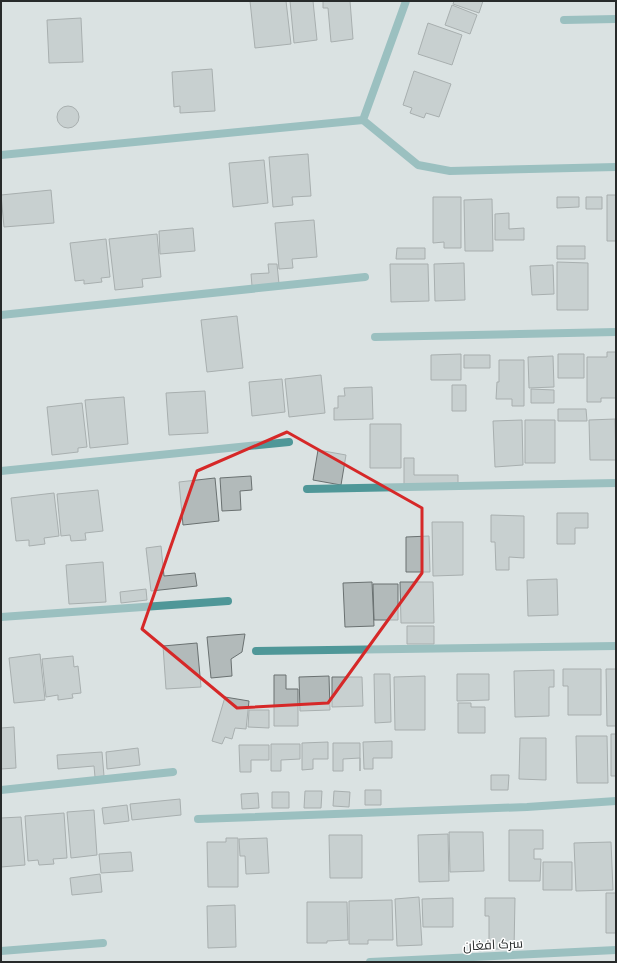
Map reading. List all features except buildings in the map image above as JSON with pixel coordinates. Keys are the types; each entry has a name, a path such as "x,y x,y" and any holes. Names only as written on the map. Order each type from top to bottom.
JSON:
{"street":[{"path":"363,120 406,1"},
{"path":"564,20 616,19"},
{"path":"1,155 363,120 418,165 450,171 616,167"},
{"path":"1,315 365,277"},
{"path":"376,337 616,332"},
{"path":"1,471 289,442"},
{"path":"307,489 616,483"},
{"path":"1,617 228,601"},
{"path":"256,651 616,646"},
{"path":"1,790 173,772"},
{"path":"198,819 527,807 616,801"},
{"path":"1,952 103,943"},
{"name":"سرک افغان","path":"370,962 616,950"}],"highlighted area":[{"path":"287,432 422,508 422,573 328,703 237,708 142,629 197,471"}]}
